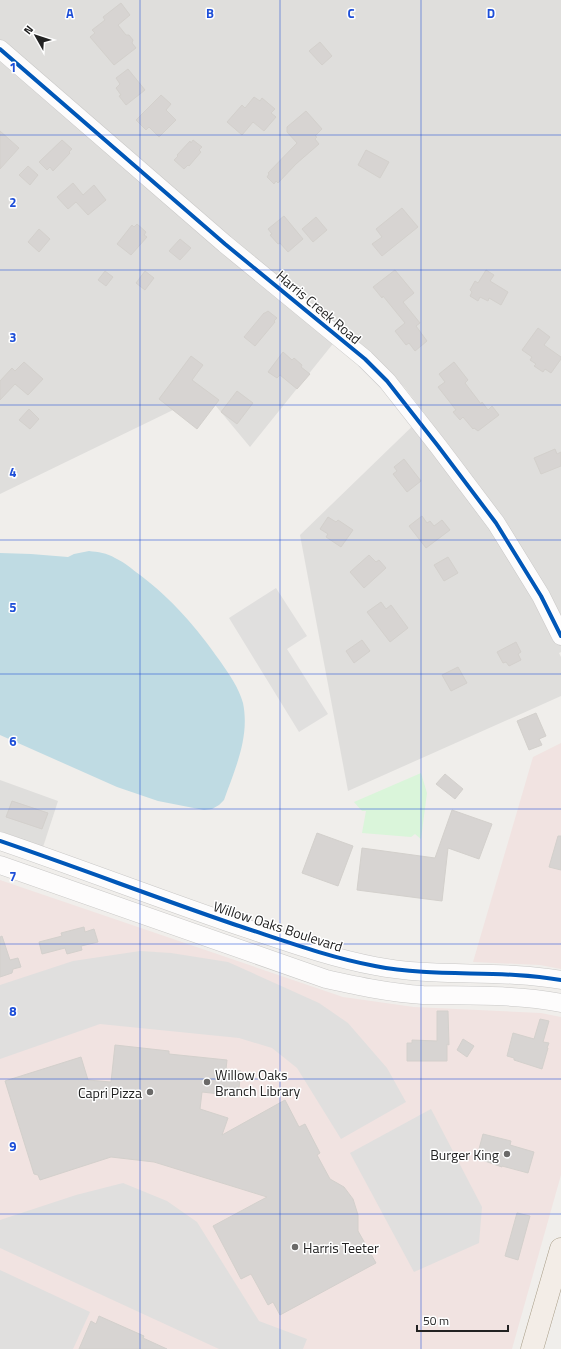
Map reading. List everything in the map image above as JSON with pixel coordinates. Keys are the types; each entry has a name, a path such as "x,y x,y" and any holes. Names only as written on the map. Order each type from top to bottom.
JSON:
{"main road":[{"path":"532,1349 561,1249"}],"street":[{"name":"Harris Creek Road","path":"0,49 225,244 354,350 387,381 496,523 541,596 561,636"},
{"name":"Willow Oaks Boulevard","path":"0,841 202,913 333,957 376,967 426,973 498,974 561,980"},
{"path":"0,865 326,978 373,989 415,994 528,997 561,1003"}],"shaded area":[{"path":"0,0 561,0 561,652 559,653 561,657 561,696 348,791 300,535 425,414 405,388 366,348 344,330 250,447 206,394 0,494"},
{"path":"276,588 307,636 287,649 328,714 299,732 229,618"},
{"path":"561,743 561,969 540,965 473,962 533,757"},
{"path":"0,780 58,801 43,847 0,831"},
{"path":"0,880 343,997 414,1007 541,1013 561,1017 561,1175 512,1349 0,1349"},
{"path":"140,951 171,953 228,962 319,1003 348,1023 387,1068 406,1102 341,1139 297,1068 272,1048 239,1038 100,1024 0,1059 0,985 73,961"},
{"path":"431,1109 482,1207 479,1243 414,1272 350,1153"},
{"path":"123,1183 167,1201 197,1222 259,1321 307,1339 303,1349 219,1349 0,1248 0,1220 76,1195"},
{"path":"0,1270 90,1312 73,1349 0,1349"}],"green space":[{"path":"421,773 427,793 421,839 415,834 411,837 362,833 366,811 362,811 354,802"}],"water":[{"path":"89,551 112,556 140,575 163,594 202,637 227,671 239,692 243,703 245,716 245,728 240,753 224,800 212,809 204,810 158,801 117,787 0,735 0,553 68,557 74,554"}],"building":[{"path":"121,3 130,15 118,25 126,35 129,35 133,40 132,43 136,48 114,65 90,37 95,33 92,30 105,20 103,17"},
{"path":"320,42 332,56 322,65 309,51"},
{"path":"128,69 145,90 126,105 119,96 121,95 116,88 120,84 116,78"},
{"path":"161,95 171,104 166,110 176,120 159,137 149,127 146,130 136,120"},
{"path":"254,97 260,101 262,98 275,109 271,113 276,117 264,131 253,122 242,135 227,122 242,105 245,108"},
{"path":"306,111 322,129 315,136 317,137 315,139 319,144 296,164 278,183 276,181 274,184 267,177 269,174 268,173 297,143 287,132 287,127"},
{"path":"0,131 19,148 0,169"},
{"path":"62,140 72,149 69,152 70,153 53,171 50,167 47,170 39,162"},
{"path":"193,140 202,147 199,150 201,152 189,166 188,165 184,169 174,160 190,141 191,143"},
{"path":"366,150 389,162 380,178 358,165"},
{"path":"28,166 38,175 30,185 19,175"},
{"path":"73,183 83,195 94,185 106,200 88,215 76,202 68,209 57,197"},
{"path":"402,208 418,227 382,256 372,244 382,237 376,229"},
{"path":"284,216 303,239 288,252 270,235 272,234 268,229"},
{"path":"316,217 327,230 313,242 302,229"},
{"path":"137,224 146,232 144,235 147,237 131,255 117,244 132,225 134,227"},
{"path":"39,229 50,239 39,252 28,242"},
{"path":"180,239 191,248 180,260 169,251"},
{"path":"395,270 414,293 403,302 420,323 416,326 427,341 415,351 409,343 406,345 395,331 405,323 383,296 382,298 373,287"},
{"path":"486,270 494,275 490,281 508,292 501,305 489,298 488,301 480,297 478,301 470,296 472,292 470,290 475,281 478,283"},
{"path":"105,271 113,277 106,286 98,280"},
{"path":"145,271 154,278 145,290 136,283"},
{"path":"268,311 277,318 255,346 244,337 264,313"},
{"path":"538,328 550,337 544,345 561,357 551,373 545,369 543,372 534,366 536,364 530,360 532,357 522,350"},
{"path":"283,352 292,360 294,358 302,365 301,367 310,374 297,389 280,375 277,378 268,372"},
{"path":"191,356 203,365 192,380 219,400 197,429 159,399"},
{"path":"24,362 43,379 28,395 15,384 0,400 0,381 12,368 15,371"},
{"path":"454,362 468,380 465,383 481,404 482,402 488,410 492,406 499,415 478,431 474,428 473,429 463,417 460,420 453,412 456,410 438,387 445,382 439,374"},
{"path":"237,391 253,403 237,424 221,412"},
{"path":"29,409 39,419 30,429 19,420"},
{"path":"555,449 557,454 561,452 561,466 541,474 534,458"},
{"path":"404,459 421,481 407,492 393,474 397,471 394,467"},
{"path":"422,516 427,523 430,521 434,526 442,520 450,530 426,548 409,526"},
{"path":"328,517 336,522 338,520 353,530 341,547 326,537 328,534 320,529"},
{"path":"369,555 376,562 379,560 386,568 364,588 350,572"},
{"path":"448,557 458,573 444,581 434,565"},
{"path":"381,602 386,609 391,605 408,628 390,642 367,612"},
{"path":"362,640 370,651 354,663 346,651"},
{"path":"516,642 521,652 518,654 521,660 509,666 506,662 503,663 497,652"},
{"path":"458,667 467,683 451,691 442,675"},
{"path":"536,713 546,736 539,739 542,745 529,750 517,721"},
{"path":"445,774 463,789 455,799 436,784"},
{"path":"12,801 48,813 42,829 6,817"},
{"path":"452,810 492,824 479,859 448,848 442,901 357,890 362,848 435,858"},
{"path":"317,833 353,846 338,886 302,873"},
{"path":"558,836 561,836 561,870 549,867"},
{"path":"84,927 85,932 94,929 98,942 81,946 82,950 67,954 65,948 42,954 39,942 62,936 61,933"},
{"path":"2,936 10,960 18,958 21,967 13,969 12,973 0,977 0,937"},
{"path":"437,1011 448,1011 449,1045 447,1044 447,1061 407,1061 407,1043 412,1043 412,1040 437,1041"},
{"path":"540,1019 549,1021 543,1042 549,1043 542,1069 514,1060 514,1058 507,1056 513,1033 534,1039"},
{"path":"463,1039 474,1046 467,1057 457,1050"},
{"path":"115,1045 169,1051 169,1054 227,1060 226,1069 241,1071 238,1096 202,1092 200,1109 228,1118 222,1135 285,1100 299,1127 305,1124 320,1153 317,1155 330,1179 344,1187 353,1199 358,1215 358,1231 376,1263 280,1315 273,1302 268,1305 251,1274 241,1279 213,1226 267,1197 154,1162 111,1157 40,1180 38,1175 34,1174 5,1081 81,1057 88,1080 111,1082"},
{"name":"Burger King","path":"483,1134 511,1141 510,1145 534,1152 528,1173 502,1167 479,1159 481,1150 479,1149"},
{"path":"517,1213 530,1216 518,1260 505,1256"},
{"path":"99,1316 144,1336 143,1338 167,1349 79,1349 91,1321 96,1324"}],"cycle path":[{"path":"0,49 225,244 365,359 387,381 496,523 541,596 561,636"},
{"path":"0,841 236,925 340,958 398,970 514,975 561,980"}],"place":[{"name":"Willow Oaks Branch Library","path":"207,1082"},
{"name":"Capri Pizza","path":"150,1092"},
{"name":"Burger King","path":"507,1154"},
{"name":"Harris Teeter","path":"295,1247"}]}
